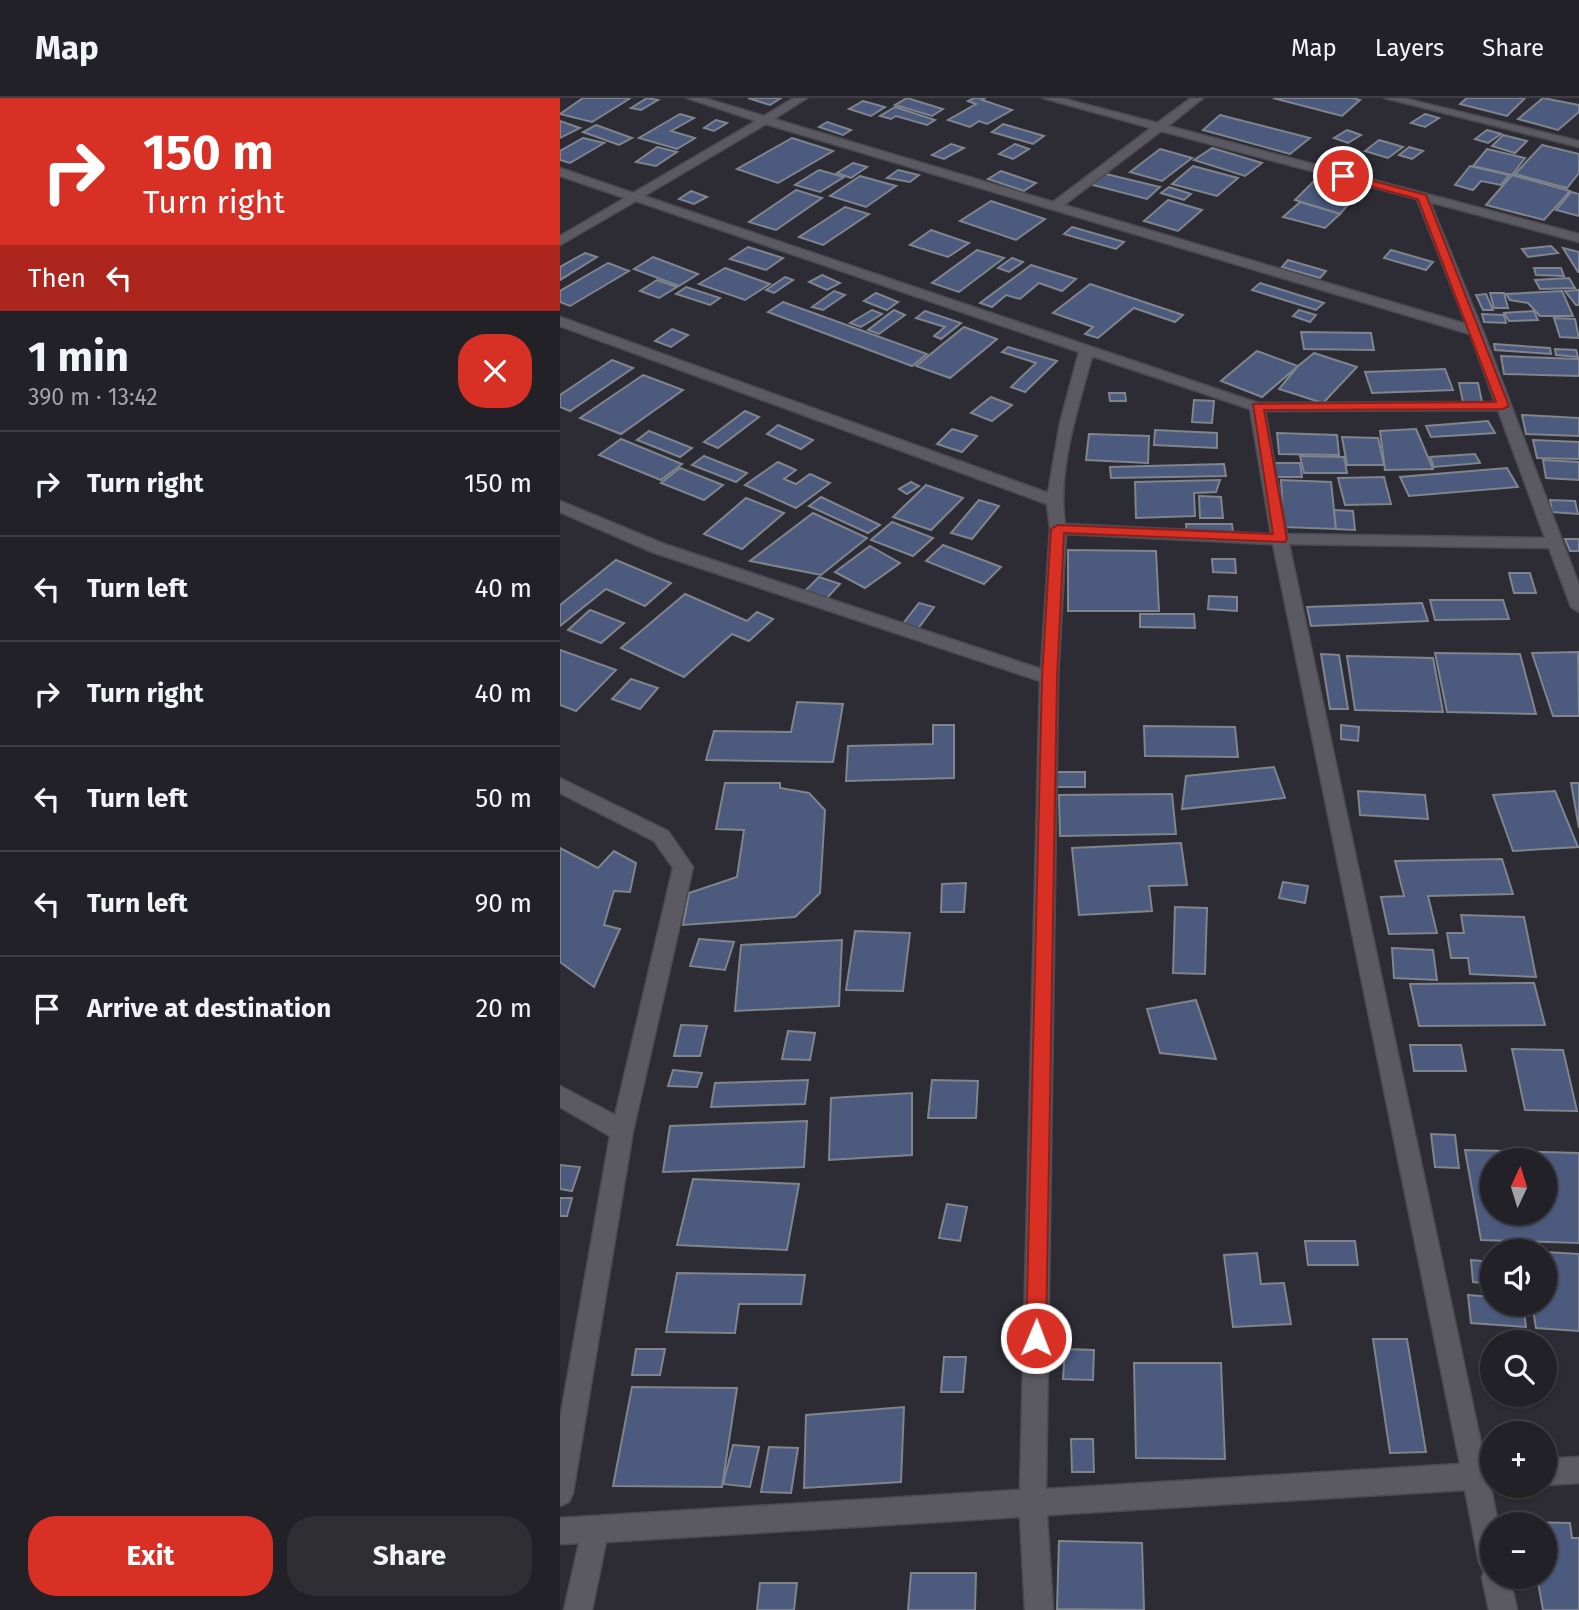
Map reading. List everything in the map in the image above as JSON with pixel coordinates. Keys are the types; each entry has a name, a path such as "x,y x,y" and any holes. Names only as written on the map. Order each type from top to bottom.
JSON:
{"street":[{"path":"692,98 1476,331"},
{"path":"560,241 802,98"},
{"path":"1048,98 1579,238"},
{"path":"1054,207 1198,98"},
{"path":"1390,98 1579,144"},
{"path":"1423,106 1433,98"},
{"path":"560,172 1257,407 1503,406"},
{"path":"1422,197 1476,331 1579,607"},
{"path":"560,321 1054,502"},
{"path":"1039,1610 1033,1503 1049,678 1058,529 1054,502 1067,423 1086,351"},
{"path":"1257,407 1280,539 1480,1461"},
{"path":"560,506 657,548 1049,678"},
{"path":"1058,529 1280,539 1555,543"},
{"path":"560,785 661,836 683,867 622,1131 560,1493"},
{"path":"560,1096 622,1131"},
{"path":"1557,1471 1579,1469"},
{"path":"560,1531 1480,1475"},
{"path":"578,1610 595,1529"},
{"path":"1499,1589 1503,1610"}],"building":[{"path":"583,98 629,99 592,122 560,114"},
{"path":"647,98 658,100 641,110 631,108"},
{"path":"748,98 781,98 770,105"},
{"path":"907,98 943,109 932,116 895,105"},
{"path":"985,98 982,100 1012,110 987,124 979,121 970,127 948,120 976,104 968,101"},
{"path":"1273,98 1352,98 1360,100 1342,116"},
{"path":"1467,98 1525,98 1507,116 1460,104"},
{"path":"1543,98 1579,105 1579,112 1558,130 1518,119"},
{"path":"863,101 885,107 871,116 849,109"},
{"path":"895,107 935,120 927,125 896,116 891,119 880,116"},
{"path":"680,114 694,118 671,131 695,138 677,149 639,138"},
{"path":"1425,114 1439,118 1425,127 1411,123"},
{"path":"1220,115 1310,138 1290,154 1203,130"},
{"path":"716,120 727,123 714,131 704,128"},
{"path":"560,121 580,128 560,138"},
{"path":"827,122 851,130 843,135 819,127"},
{"path":"1003,124 1044,136 1033,144 992,132"},
{"path":"596,125 632,138 619,145 583,132"},
{"path":"1347,130 1361,135 1348,143 1334,138"},
{"path":"1487,130 1501,134 1488,143 1475,139"},
{"path":"1503,135 1527,141 1515,153 1492,146"},
{"path":"583,138 604,143 570,163 560,160 560,151"},
{"path":"792,138 833,151 778,183 737,169"},
{"path":"1379,140 1403,147 1388,158 1365,151"},
{"path":"951,144 964,148 944,159 932,155"},
{"path":"1015,144 1029,149 1013,159 999,154"},
{"path":"1542,145 1579,154 1579,173 1567,188 1515,174"},
{"path":"657,147 677,152 656,166 636,162"},
{"path":"1409,147 1423,151 1412,159 1399,155"},
{"path":"1212,148 1262,163 1245,176 1194,160"},
{"path":"1160,149 1192,158 1162,181 1130,172"},
{"path":"1487,149 1525,158 1512,175 1473,166"},
{"path":"853,163 867,167 851,178 837,173"},
{"path":"1193,166 1238,178 1217,196 1172,184"},
{"path":"1470,166 1509,175 1501,185 1481,181 1473,190 1455,185"},
{"path":"819,170 844,177 820,192 795,185"},
{"path":"898,170 919,175 910,182 887,178"},
{"path":"1001,171 1036,183 1024,191 988,179"},
{"path":"1102,173 1160,187 1147,199 1089,184"},
{"path":"1512,175 1570,191 1544,220 1486,205"},
{"path":"860,176 896,186 866,207 830,196"},
{"path":"1313,182 1358,193 1340,214 1295,200"},
{"path":"1169,187 1191,194 1184,200 1161,193"},
{"path":"796,190 822,198 776,230 749,222"},
{"path":"691,191 707,197 694,204 679,199"},
{"path":"1571,192 1579,194 1579,216 1556,210"},
{"path":"1168,200 1202,210 1178,231 1144,221"},
{"path":"991,201 1045,219 1016,240 960,221"},
{"path":"1300,202 1340,214 1325,228 1283,217"},
{"path":"845,207 869,214 823,245 799,237"},
{"path":"1072,227 1124,242 1116,249 1064,234"},
{"path":"931,230 969,243 948,257 910,245"},
{"path":"1551,246 1558,253 1528,257 1522,249"},
{"path":"748,247 783,258 766,270 730,259"},
{"path":"1563,248 1579,252 1579,272 1578,272"},
{"path":"977,250 1004,258 959,292 932,283"},
{"path":"1391,250 1433,262 1426,270 1384,258"},
{"path":"585,253 597,257 560,280 560,267"},
{"path":"653,257 698,274 679,286 634,269"},
{"path":"1012,258 1023,262 1009,272 998,268"},
{"path":"1288,260 1326,271 1320,278 1282,267"},
{"path":"608,263 629,271 570,306 560,302 560,291"},
{"path":"1031,265 1076,279 1062,291 1039,283 1020,299 1006,295 992,307 980,303"},
{"path":"725,268 770,284 745,300 699,284"},
{"path":"1534,268 1561,268 1564,276 1536,275"},
{"path":"822,275 840,283 827,290 809,282"},
{"path":"785,277 793,280 774,293 766,290"},
{"path":"1569,278 1575,288 1540,289 1535,280"},
{"path":"657,280 677,287 659,298 640,291"},
{"path":"1260,283 1324,303 1316,310 1252,290"},
{"path":"1090,284 1183,315 1175,322 1134,308 1098,338 1085,334 1093,327 1053,313"},
{"path":"686,287 720,298 710,305 676,294"},
{"path":"1579,290 1579,305 1576,305 1565,291"},
{"path":"834,291 845,295 823,310 812,307"},
{"path":"1562,291 1573,316 1540,316 1528,303 1510,300 1506,294"},
{"path":"876,293 898,302 887,310 864,301"},
{"path":"1490,293 1504,293 1508,308 1494,308"},
{"path":"1486,294 1493,310 1483,310 1476,295"},
{"path":"783,302 927,354 912,366 768,312"},
{"path":"872,310 882,314 861,327 850,323"},
{"path":"894,310 905,315 879,334 868,330"},
{"path":"1299,310 1316,315 1310,322 1293,316"},
{"path":"925,311 961,323 941,339 934,336 945,327 916,318"},
{"path":"1534,311 1538,320 1509,321 1504,313"},
{"path":"1482,314 1504,315 1506,323 1484,322"},
{"path":"1554,318 1575,319 1579,338 1560,337"},
{"path":"964,327 997,339 950,378 916,366"},
{"path":"672,329 688,335 671,347 655,341"},
{"path":"1301,332 1371,333 1374,350 1304,349"},
{"path":"1494,344 1550,348 1551,354 1495,350"},
{"path":"1008,347 1057,361 1025,392 1011,387 1036,363 1002,352"},
{"path":"1555,349 1576,350 1578,357 1556,355"},
{"path":"1257,351 1298,366 1262,397 1221,381"},
{"path":"1314,353 1357,367 1323,403 1279,389 1298,366"},
{"path":"1501,356 1579,359 1579,376 1504,374"},
{"path":"612,360 633,368 570,411 560,407 560,395"},
{"path":"1445,369 1453,390 1372,393 1365,372"},
{"path":"643,375 683,390 621,434 580,418"},
{"path":"1459,383 1478,383 1482,402 1463,402"},
{"path":"1109,393 1125,393 1126,401 1110,401"},
{"path":"991,397 1012,405 992,421 971,413"},
{"path":"1194,400 1214,401 1212,423 1192,422"},
{"path":"745,411 759,417 718,448 704,442"},
{"path":"1522,415 1579,418 1579,436 1526,434"},
{"path":"1488,421 1495,433 1431,437 1426,426"},
{"path":"778,425 813,440 801,449 767,434"},
{"path":"952,429 977,436 962,452 937,444"},
{"path":"1416,429 1433,469 1385,470 1380,431"},
{"path":"1155,430 1217,433 1217,448 1154,445"},
{"path":"649,431 692,448 680,457 637,440"},
{"path":"1277,433 1337,435 1339,455 1279,454"},
{"path":"1089,434 1149,436 1148,463 1086,460"},
{"path":"1342,437 1378,438 1384,465 1347,465"},
{"path":"621,439 682,464 661,480 599,455"},
{"path":"1533,440 1579,442 1579,459 1537,458"},
{"path":"1475,454 1480,463 1434,467 1430,457"},
{"path":"704,456 747,473 736,482 692,465"},
{"path":"1300,456 1344,457 1347,473 1304,473"},
{"path":"1543,460 1579,462 1579,480 1546,478"},
{"path":"778,462 796,470 784,479 796,484 810,474 830,483 796,508 745,485"},
{"path":"1270,463 1300,463 1302,477 1272,477"},
{"path":"1224,464 1226,476 1111,478 1110,467"},
{"path":"680,468 723,485 704,500 661,483"},
{"path":"1507,468 1518,487 1409,496 1400,477"},
{"path":"1384,477 1391,504 1345,505 1338,478"},
{"path":"1220,480 1216,492 1194,493 1195,516 1136,518 1135,482"},
{"path":"1281,480 1331,482 1336,529 1284,527"},
{"path":"911,482 919,486 907,494 899,489"},
{"path":"926,485 963,498 931,530 893,517"},
{"path":"1199,496 1221,497 1223,518 1200,518"},
{"path":"821,497 880,525 868,533 809,506"},
{"path":"746,498 784,513 742,549 704,534"},
{"path":"979,500 999,506 972,539 951,533"},
{"path":"1550,500 1575,501 1578,514 1552,512"},
{"path":"1334,510 1353,511 1355,530 1336,529"},
{"path":"813,513 867,538 821,575 750,561"},
{"path":"892,522 933,538 913,556 871,540"},
{"path":"1186,524 1232,524 1233,533 1187,533"},
{"path":"1565,539 1579,539 1579,551 1570,551"},
{"path":"943,545 1001,567 984,584 926,561"},
{"path":"870,546 900,563 865,588 835,572"},
{"path":"1068,550 1156,551 1159,611 1068,611"},
{"path":"1212,559 1235,559 1236,573 1213,572"},
{"path":"616,560 671,583 645,606 606,589 560,626 560,605"},
{"path":"1509,573 1530,573 1536,593 1514,593"},
{"path":"819,577 840,584 825,600 803,593"},
{"path":"685,594 747,621 757,612 773,619 749,641 732,634 684,677 621,648"},
{"path":"1209,596 1237,597 1237,611 1208,609"},
{"path":"1430,600 1503,600 1509,619 1435,620"},
{"path":"919,603 934,607 917,630 902,625"},
{"path":"1422,603 1428,621 1311,626 1307,607"},
{"path":"590,610 624,623 601,643 568,630"},
{"path":"1140,614 1194,614 1195,628 1140,627"},
{"path":"560,650 616,670 576,711 560,705"},
{"path":"1578,652 1579,716 1553,716 1532,653"},
{"path":"1435,653 1520,654 1536,714 1447,712"},
{"path":"1321,654 1339,655 1348,709 1330,709"},
{"path":"1347,656 1433,658 1443,712 1355,710"},
{"path":"631,679 658,688 640,709 612,699"},
{"path":"797,702 843,704 833,762 706,760 714,731 791,732"},
{"path":"933,725 954,725 954,778 846,781 848,746 933,744"},
{"path":"1341,725 1359,727 1358,741 1341,739"},
{"path":"1144,726 1235,727 1238,757 1145,756"},
{"path":"1274,767 1285,798 1182,809 1186,776"},
{"path":"1056,772 1085,772 1085,787 1056,787"},
{"path":"725,783 780,783 780,788 809,793 825,810 820,893 795,917 683,925 689,893 737,877 744,830 716,829"},
{"path":"1571,783 1579,783 1579,828"},
{"path":"1358,791 1425,795 1428,819 1360,815"},
{"path":"1555,791 1578,847 1513,851 1493,795"},
{"path":"1172,794 1176,834 1060,836 1059,795"},
{"path":"1181,843 1187,885 1149,886 1152,911 1079,915 1072,848"},
{"path":"560,848 598,868 614,851 636,863 630,892 614,891 604,925 620,929 594,987 560,962"},
{"path":"1502,859 1513,894 1428,896 1437,933 1389,934 1381,897 1404,896 1395,861"},
{"path":"1283,882 1308,886 1305,903 1279,898"},
{"path":"966,883 964,912 941,912 942,884"},
{"path":"1175,907 1207,908 1205,974 1173,973"},
{"path":"1461,915 1524,917 1536,977 1470,974 1468,958 1451,958 1447,933 1464,933"},
{"path":"855,931 910,933 903,991 846,990"},
{"path":"699,939 734,942 725,970 690,966"},
{"path":"842,940 839,1006 735,1011 741,945"},
{"path":"1392,948 1433,950 1437,980 1394,978"},
{"path":"1534,983 1545,1025 1419,1026 1410,984"},
{"path":"1196,1000 1216,1059 1160,1053 1147,1009"},
{"path":"681,1025 707,1026 700,1056 674,1056"},
{"path":"788,1031 815,1033 810,1060 782,1059"},
{"path":"1410,1045 1461,1045 1466,1071 1414,1071"},
{"path":"1512,1049 1563,1050 1577,1111 1525,1110"},
{"path":"673,1070 702,1073 697,1087 668,1086"},
{"path":"808,1080 805,1104 711,1107 715,1083"},
{"path":"932,1080 978,1081 976,1118 928,1118"},
{"path":"912,1093 912,1155 829,1160 831,1098"},
{"path":"807,1121 804,1167 663,1172 670,1126"},
{"path":"1431,1134 1455,1135 1459,1168 1435,1167"},
{"path":"1465,1150 1480,1150 1480,1225 1558,1225 1558,1152 1579,1153 1579,1243 1557,1242 1557,1239 1481,1239"},
{"path":"560,1165 580,1167 572,1191 560,1189"},
{"path":"693,1179 799,1184 787,1250 677,1245"},
{"path":"560,1198 572,1198 567,1216 560,1216"},
{"path":"947,1204 967,1207 960,1241 939,1238"},
{"path":"1305,1241 1355,1241 1358,1265 1308,1265"},
{"path":"1257,1253 1261,1284 1284,1283 1291,1324 1233,1327 1224,1255"},
{"path":"1557,1253 1579,1254 1579,1331 1536,1328 1534,1316 1557,1316"},
{"path":"1471,1260 1480,1261 1480,1283 1473,1282"},
{"path":"677,1273 805,1275 801,1304 739,1304 735,1333 666,1332"},
{"path":"1468,1295 1480,1296 1480,1316 1525,1316 1526,1327 1471,1323"},
{"path":"1373,1339 1407,1339 1426,1452 1390,1453"},
{"path":"636,1349 665,1349 660,1375 632,1375"},
{"path":"1065,1349 1094,1350 1093,1380 1063,1379"},
{"path":"944,1357 966,1357 963,1392 941,1392"},
{"path":"1134,1363 1221,1363 1225,1459 1136,1458"},
{"path":"632,1387 737,1388 722,1487 613,1486"},
{"path":"904,1407 901,1482 804,1488 806,1415"},
{"path":"1071,1439 1093,1439 1094,1472 1072,1472"},
{"path":"733,1445 759,1447 750,1487 723,1484"},
{"path":"769,1447 798,1448 791,1493 761,1492"},
{"path":"1557,1523 1570,1523 1572,1538 1579,1538 1579,1610 1543,1610 1539,1589 1557,1589"},
{"path":"1059,1541 1142,1543 1144,1610 1057,1609"},
{"path":"911,1573 976,1573 975,1610 908,1610"},
{"path":"760,1583 797,1583 794,1610 757,1610"}],"route":[{"path":"1036,1338 1049,678 1058,529 1280,539 1257,407 1503,406 1422,197 1343,176"}]}
